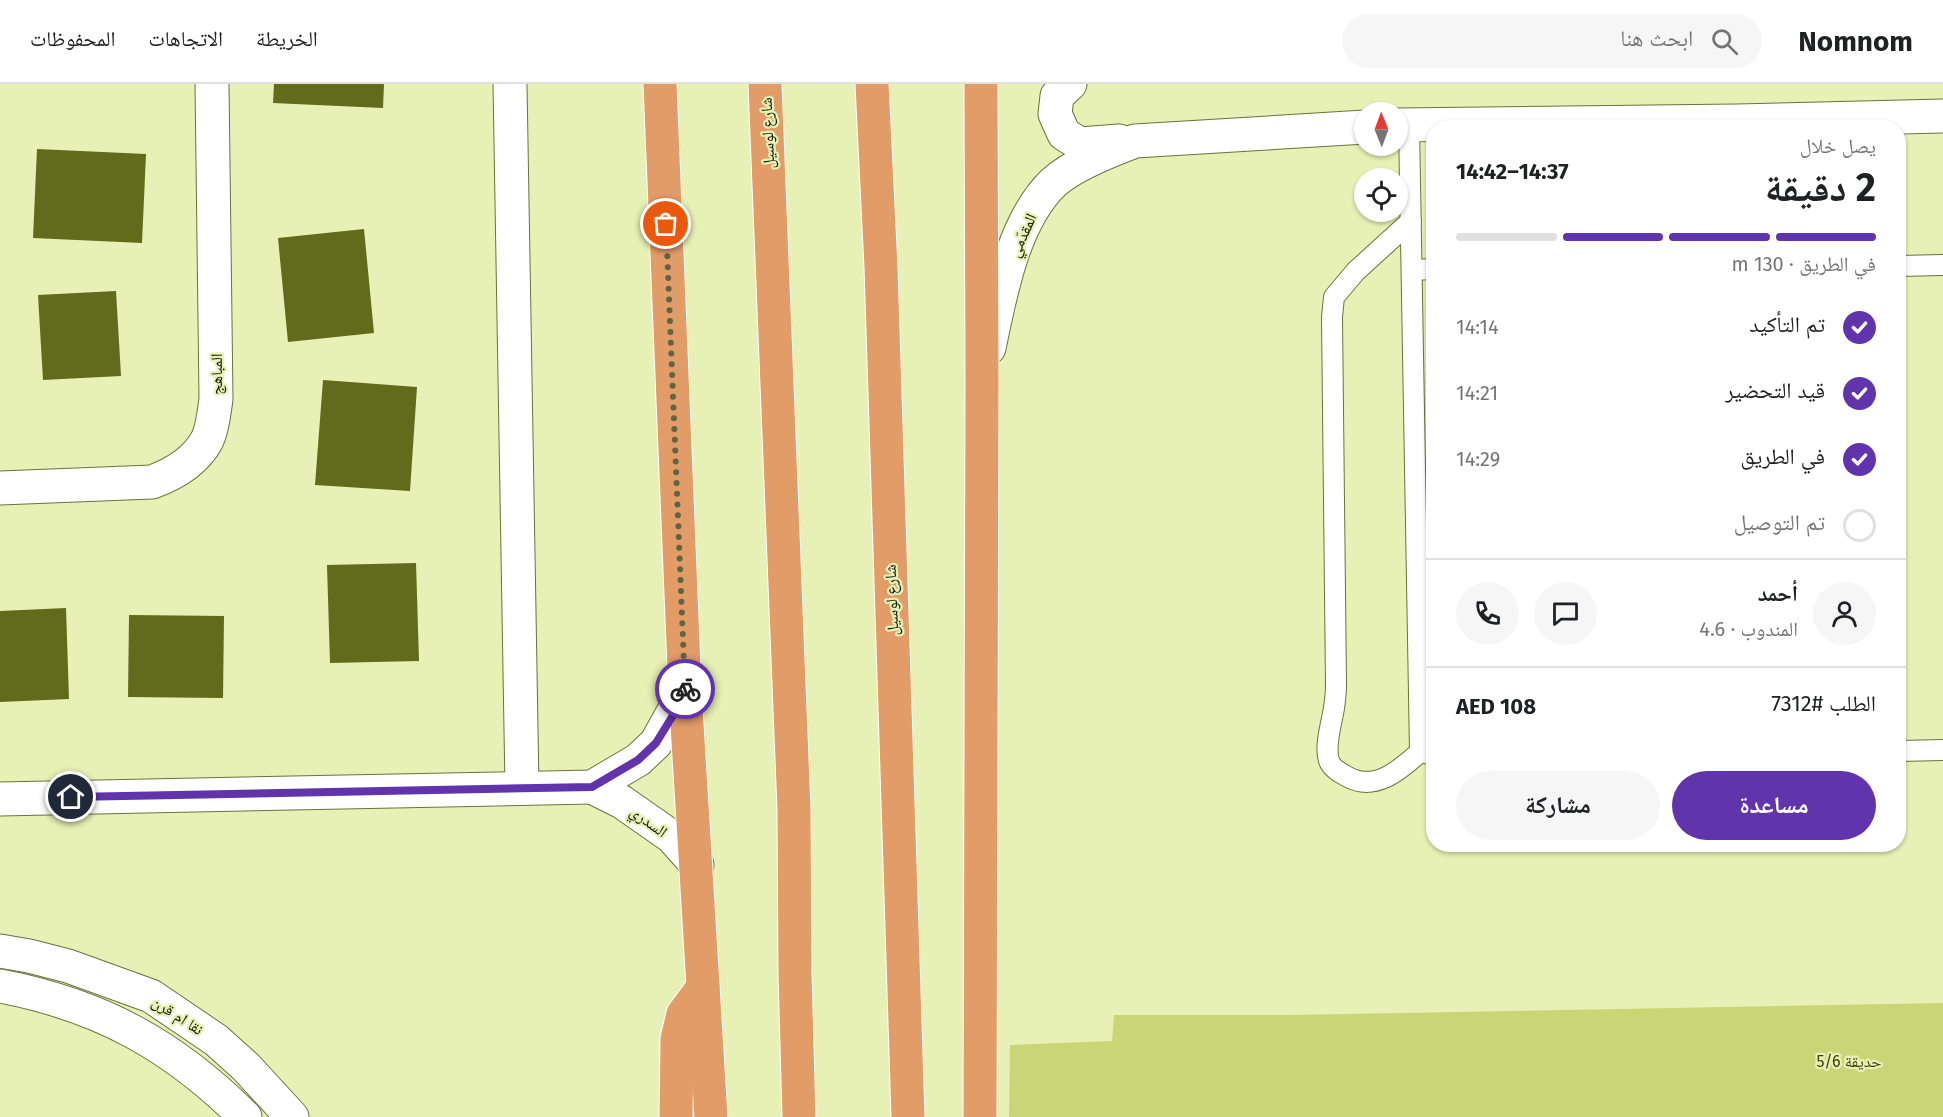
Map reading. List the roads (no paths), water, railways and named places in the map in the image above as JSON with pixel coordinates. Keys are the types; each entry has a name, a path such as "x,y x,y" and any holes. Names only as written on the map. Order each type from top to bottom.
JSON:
{"highway":[{"path":"660,84 685,691 711,1117"},
{"name":"شارع لوسيل","path":"765,84 794,809 799,1117"},
{"name":"شارع لوسيل","path":"872,84 882,278 908,1117"},
{"path":"980,91 982,382 980,1117"},
{"path":"676,1117 677,1039 683,1014 703,987"}],"street":[{"name":"المباهج","path":"0,488 152,482 170,476 189,462 207,440 216,399 212,84"},
{"path":"510,84 522,788"},
{"name":"المقدّمي","path":"1070,84 1058,96 1055,114 1064,134 1080,144 1354,128"},
{"path":"1778,120 1943,116"},
{"path":"1408,125 1426,125"},
{"name":"المقدّمي","path":"982,382 1002,283 1024,225 1041,197 1055,181 1084,163 1102,153 1135,141"},
{"name":"السدري","path":"592,787 638,760 656,743 685,691"},
{"name":"السدري","path":"0,799 592,787 622,802 664,831 697,865"},
{"name":"نقا ام قرن","path":"0,951 68,966 151,996 216,1040 246,1066 292,1117"},
{"path":"0,986 39,993 85,1008 114,1021 194,1070 245,1117"}],"lane":[{"path":"1406,156 1411,221 1426,721"},
{"path":"1411,221 1356,271 1334,297 1332,317 1336,685 1328,748 1330,763 1341,774 1356,782 1389,777 1426,754"},
{"path":"1906,266 1943,265"},
{"path":"1412,270 1426,269"},
{"path":"1906,751 1943,750"}],"park label":[{"name":"حديقة 5/6","path":"1849,1061"}]}
